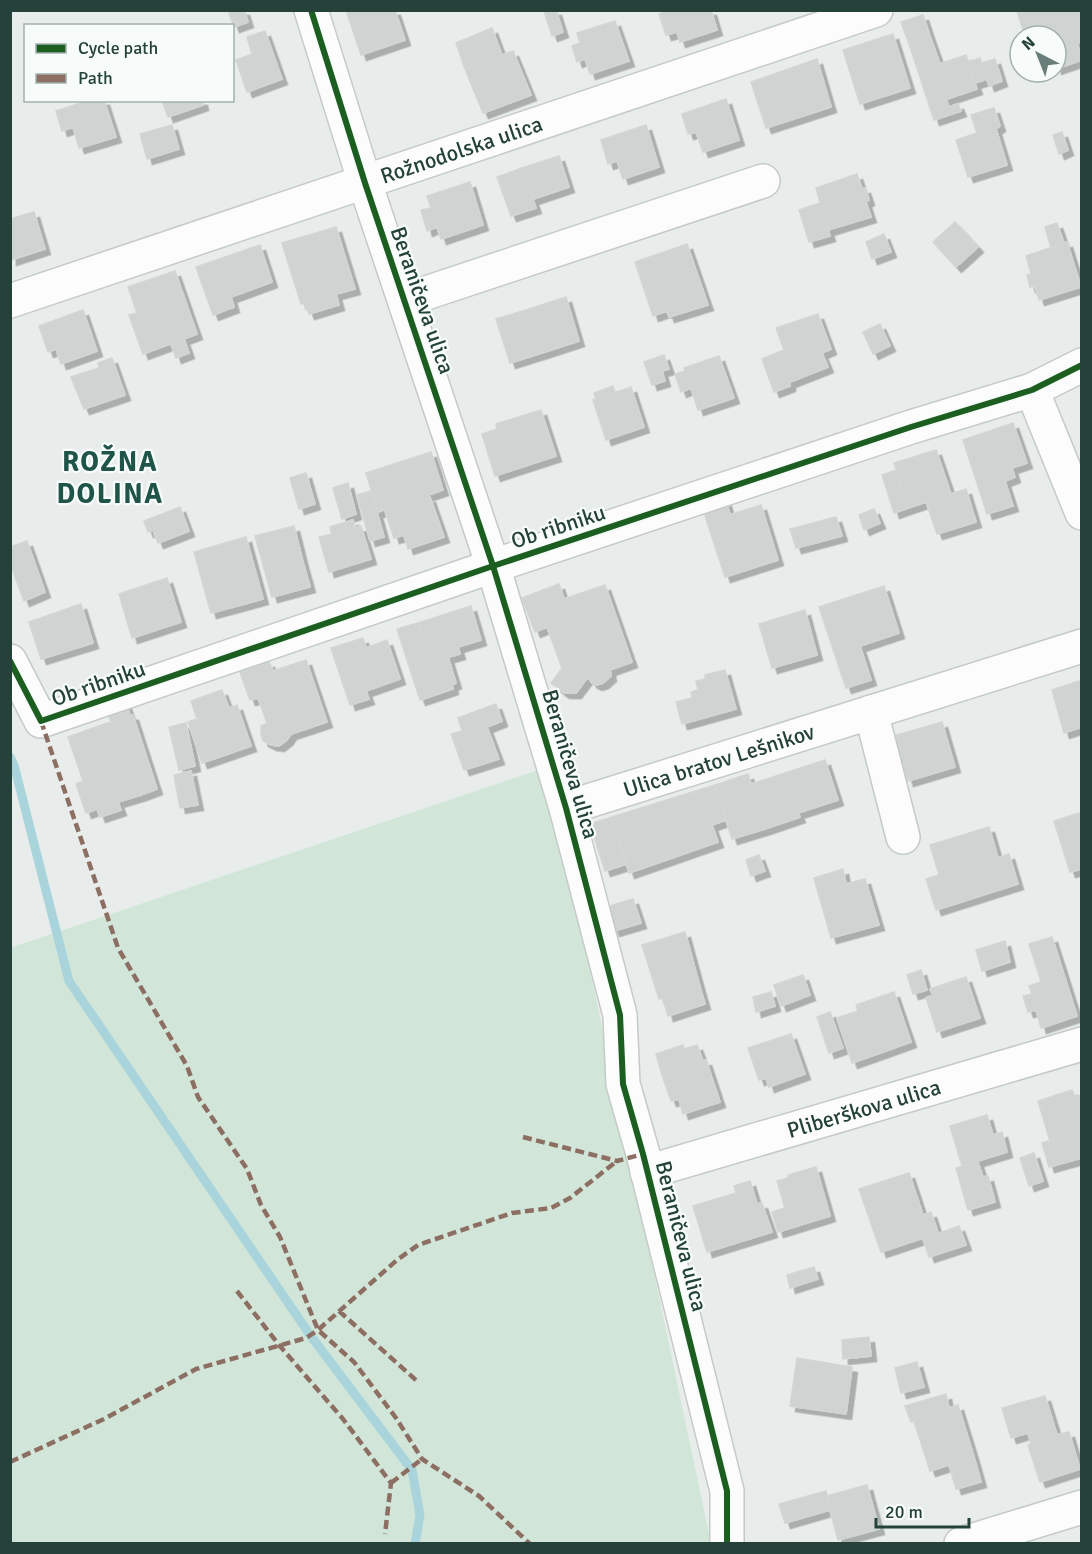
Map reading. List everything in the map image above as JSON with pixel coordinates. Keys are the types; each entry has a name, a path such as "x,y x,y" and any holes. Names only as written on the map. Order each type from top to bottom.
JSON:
{"street":[{"name":"Beraničeva ulica","path":"311,10 365,183 493,566 566,807 620,1015 622,1084 647,1172 727,1491 727,1544"},
{"name":"Rožnodolska ulica","path":"10,301 876,10"},
{"path":"405,300 763,181"},
{"name":"Ob ribniku","path":"10,660 40,721 493,566 911,427 1032,390 1082,365"},
{"path":"1032,390 1082,513"},
{"name":"Ulica bratov Lešnikov","path":"566,807 1082,646"},
{"path":"872,712 903,837"},
{"name":"Pliberškova ulica","path":"647,1172 1082,1044"},
{"path":"961,1544 1082,1507"}],"green space":[{"path":"547,767 711,1543 11,1543 10,948"}],"building":[{"path":"228,10 244,10 248,22 234,27"},
{"path":"346,10 395,10 405,40 361,55"},
{"path":"556,10 563,32 552,36 544,11"},
{"path":"671,10 711,10 717,30 680,42 677,32 666,35 659,14"},
{"path":"1082,10 1082,42 1077,43 1082,60 1068,65 1068,24 1021,24 1017,11"},
{"path":"923,15 930,36 909,44 901,22"},
{"path":"615,21 629,61 590,74 585,59 577,62 572,46 580,43 577,33"},
{"path":"492,28 502,55 465,69 456,43"},
{"path":"265,31 282,79 247,92 236,60 252,54 247,37"},
{"path":"893,34 910,88 860,104 843,50"},
{"path":"930,36 940,64 918,71 909,44"},
{"path":"513,51 531,95 483,113 465,69"},
{"path":"966,55 977,89 929,105 918,71"},
{"path":"980,58 987,79 975,83 968,62"},
{"path":"817,59 831,107 766,128 751,82"},
{"path":"995,59 1002,81 989,86 982,63"},
{"path":"726,99 739,140 703,152 696,132 688,134 682,114"},
{"path":"946,99 949,107 958,104 961,111 934,120 929,105"},
{"path":"84,102 105,102 116,137 79,148 73,127 62,131 56,111"},
{"path":"163,102 202,102 203,105 168,117"},
{"path":"994,108 1000,126 996,129 1007,165 968,177 956,140 977,133 971,115"},
{"path":"172,125 179,149 147,159 140,134"},
{"path":"646,125 659,167 623,179 617,161 608,164 601,140"},
{"path":"1062,132 1068,150 1059,154 1053,135"},
{"path":"559,156 569,187 533,199 522,168"},
{"path":"522,168 536,208 511,216 497,177"},
{"path":"857,174 869,200 866,202 871,217 828,230 816,188"},
{"path":"470,182 483,225 441,239 437,227 427,231 421,210 431,208 427,196"},
{"path":"820,203 830,236 809,242 799,210"},
{"path":"34,212 45,249 11,260 10,219"},
{"path":"955,222 978,247 956,267 933,242"},
{"path":"1057,223 1064,243 1051,248 1045,227"},
{"path":"336,227 355,289 336,294 339,305 309,314 305,303 301,304 282,243"},
{"path":"884,234 891,252 872,259 866,242"},
{"path":"1067,242 1081,287 1039,300 1035,286 1030,287 1027,275 1031,274 1026,256"},
{"path":"687,244 708,305 669,317 667,311 653,316 635,262"},
{"path":"260,245 272,282 231,297 234,307 213,315 196,267"},
{"path":"175,271 197,334 143,354 129,315 137,313 128,287"},
{"path":"566,297 579,341 542,353 529,309"},
{"path":"529,309 542,353 510,363 496,319"},
{"path":"83,310 97,351 61,364 56,349 48,352 39,326"},
{"path":"818,314 831,349 822,353 828,367 790,382 790,386 774,392 762,359 784,350 776,328"},
{"path":"880,324 890,346 873,354 863,332"},
{"path":"184,339 189,353 176,358 171,344"},
{"path":"664,355 669,369 662,371 665,381 652,385 644,362"},
{"path":"719,356 734,398 698,410 691,388 681,392 675,374 685,371 684,368"},
{"path":"112,358 125,395 84,409 71,377 99,368 98,363"},
{"path":"613,386 615,393 631,387 644,427 606,440 593,400 596,399 594,393"},
{"path":"541,410 556,456 495,476 482,434 497,429 496,424"},
{"path":"1013,423 1027,463 1012,468 1015,477 1005,481 1013,506 987,514 963,440"},
{"path":"936,450 951,494 908,508 894,463"},
{"path":"431,452 443,490 378,512 366,473"},
{"path":"896,470 908,508 894,513 882,475"},
{"path":"306,473 315,504 299,509 290,478"},
{"path":"348,483 356,514 342,519 333,488"},
{"path":"966,489 976,522 937,534 926,502"},
{"path":"371,491 384,537 370,541 357,495"},
{"path":"430,497 444,537 408,549 404,535 394,538 385,511"},
{"path":"726,501 730,515 707,522 703,508"},
{"path":"761,505 778,560 725,577 707,522"},
{"path":"180,507 189,531 174,537 165,513"},
{"path":"874,509 880,523 864,530 859,515"},
{"path":"165,513 174,537 158,543 153,530 148,532 144,521"},
{"path":"836,517 842,536 796,548 790,529"},
{"path":"353,520 355,528 361,526 371,559 329,572 319,537 332,534 330,527"},
{"path":"294,526 303,562 265,572 255,536"},
{"path":"246,537 263,599 211,613 194,552"},
{"path":"27,541 45,592 24,601 10,563 10,547"},
{"path":"303,562 310,587 272,597 265,572"},
{"path":"167,578 181,622 132,638 119,594"},
{"path":"559,584 564,599 605,585 632,662 610,670 611,676 603,683 597,685 592,683 588,677 576,693 564,693 551,683 562,668 547,627 535,632 522,598"},
{"path":"884,586 899,633 860,646 871,680 846,688 819,607"},
{"path":"81,604 93,643 41,659 29,622"},
{"path":"471,606 481,640 458,647 460,654 431,662 418,623"},
{"path":"805,610 817,655 772,668 759,624"},
{"path":"418,623 431,662 448,657 456,683 452,685 453,689 420,700 397,629"},
{"path":"363,638 366,648 387,640 400,679 366,691 369,699 350,705 331,648"},
{"path":"306,660 327,722 291,734 279,746 271,745 263,741 261,735 261,726 267,723 258,698 250,700 240,672 269,662 273,671"},
{"path":"725,670 736,709 682,724 676,702 692,698 691,692 698,690 696,681 705,679 705,675"},
{"path":"1082,680 1082,727 1064,733 1052,690"},
{"path":"222,690 229,708 197,719 191,701"},
{"path":"124,698 130,715 111,722 105,704"},
{"path":"496,704 502,721 487,727 499,759 464,770 451,734 462,731 458,718"},
{"path":"237,705 251,746 202,763 188,722"},
{"path":"133,715 157,789 141,795 116,720"},
{"path":"116,720 141,795 118,802 121,810 100,817 97,809 86,813 76,784 83,781 68,737"},
{"path":"942,722 955,767 908,781 894,736"},
{"path":"186,723 195,766 179,770 169,727"},
{"path":"825,760 838,800 798,813 800,817 765,829 751,784"},
{"path":"191,771 198,805 180,808 174,775"},
{"path":"748,774 765,829 732,839 715,785"},
{"path":"715,785 726,820 712,825 718,842 629,873 612,817"},
{"path":"1082,812 1082,869 1070,872 1054,821"},
{"path":"612,817 627,864 605,871 590,824"},
{"path":"989,827 998,858 1009,854 1018,884 936,910 926,879 939,875 930,845"},
{"path":"759,855 765,871 751,876 746,860"},
{"path":"843,869 846,884 865,879 879,925 831,938 814,878"},
{"path":"633,899 641,923 614,931 606,907"},
{"path":"685,932 700,987 659,999 642,945"},
{"path":"1052,937 1061,965 1038,972 1029,944"},
{"path":"1005,941 1010,962 982,971 976,950"},
{"path":"1061,965 1077,1016 1041,1028 1036,1010 1028,1012 1023,996 1032,994 1029,986 1041,982 1038,972"},
{"path":"921,970 927,990 913,994 907,975"},
{"path":"803,975 810,995 781,1006 774,985"},
{"path":"966,977 980,1018 937,1032 926,998 933,995 930,989"},
{"path":"700,987 705,1004 668,1016 663,999"},
{"path":"771,992 775,1006 756,1012 753,997"},
{"path":"894,992 911,1042 852,1063 837,1018 858,1011 856,1005"},
{"path":"830,1012 843,1048 829,1053 817,1017"},
{"path":"791,1034 805,1074 769,1087 766,1078 759,1080 748,1048"},
{"path":"683,1045 684,1049 697,1045 703,1061 662,1075 656,1054"},
{"path":"706,1060 720,1102 683,1114 679,1099 671,1101 662,1075"},
{"path":"1072,1090 1075,1097 1082,1095 1082,1131 1050,1141 1038,1101"},
{"path":"987,1115 993,1135 1002,1132 1007,1152 962,1166 950,1126"},
{"path":"1082,1131 1082,1158 1049,1167 1042,1143"},
{"path":"1034,1153 1043,1181 1029,1186 1020,1158"},
{"path":"978,1162 983,1177 988,1176 995,1202 968,1210 956,1168"},
{"path":"816,1167 830,1216 778,1232 772,1212 785,1208 777,1181 788,1178 788,1175"},
{"path":"909,1173 923,1215 931,1212 938,1233 881,1252 859,1189"},
{"path":"750,1181 757,1204 762,1203 772,1232 707,1252 693,1206 736,1193 734,1186"},
{"path":"959,1226 966,1245 929,1257 923,1239"},
{"path":"814,1267 818,1279 790,1288 787,1275"},
{"path":"869,1337 871,1356 843,1359 842,1340"},
{"path":"797,1358 852,1367 846,1414 790,1406"},
{"path":"917,1362 924,1387 901,1393 895,1368"},
{"path":"946,1394 949,1408 958,1405 974,1457 930,1471 914,1421 911,1422 905,1406"},
{"path":"1045,1396 1054,1425 1011,1438 1002,1408"},
{"path":"1054,1425 1057,1435 1069,1432 1080,1469 1040,1482 1028,1445 1031,1444 1028,1433"},
{"path":"974,1457 981,1482 956,1489 949,1465"},
{"path":"867,1485 879,1529 838,1540 826,1496"},
{"path":"826,1491 830,1510 785,1523 779,1504"}],"waterway":[{"path":"10,757 14,765 69,981 310,1335 412,1470 420,1515 415,1544"}],"marked path":[{"path":"41,721 118,948 187,1066 198,1097 247,1169 261,1205 280,1237 318,1330 354,1362 396,1418 422,1459 479,1496 530,1544"},
{"path":"523,1137 617,1161 643,1154"},
{"path":"10,1462 104,1419 196,1369 306,1338 397,1260 418,1245 512,1213 551,1208 570,1198 617,1161"},
{"path":"237,1291 279,1345 343,1419 391,1483 385,1534"},
{"path":"339,1311 418,1382"},
{"path":"391,1483 422,1459"}],"cycle path":[{"path":"311,10 365,183 493,566 566,808 620,1015 623,1084 643,1154 727,1491 727,1544"},
{"path":"10,661 41,721 493,566 911,427 1032,390 1082,365"}],"district":[{"name":"ROŽNA DOLINA","path":"110,477"}]}
